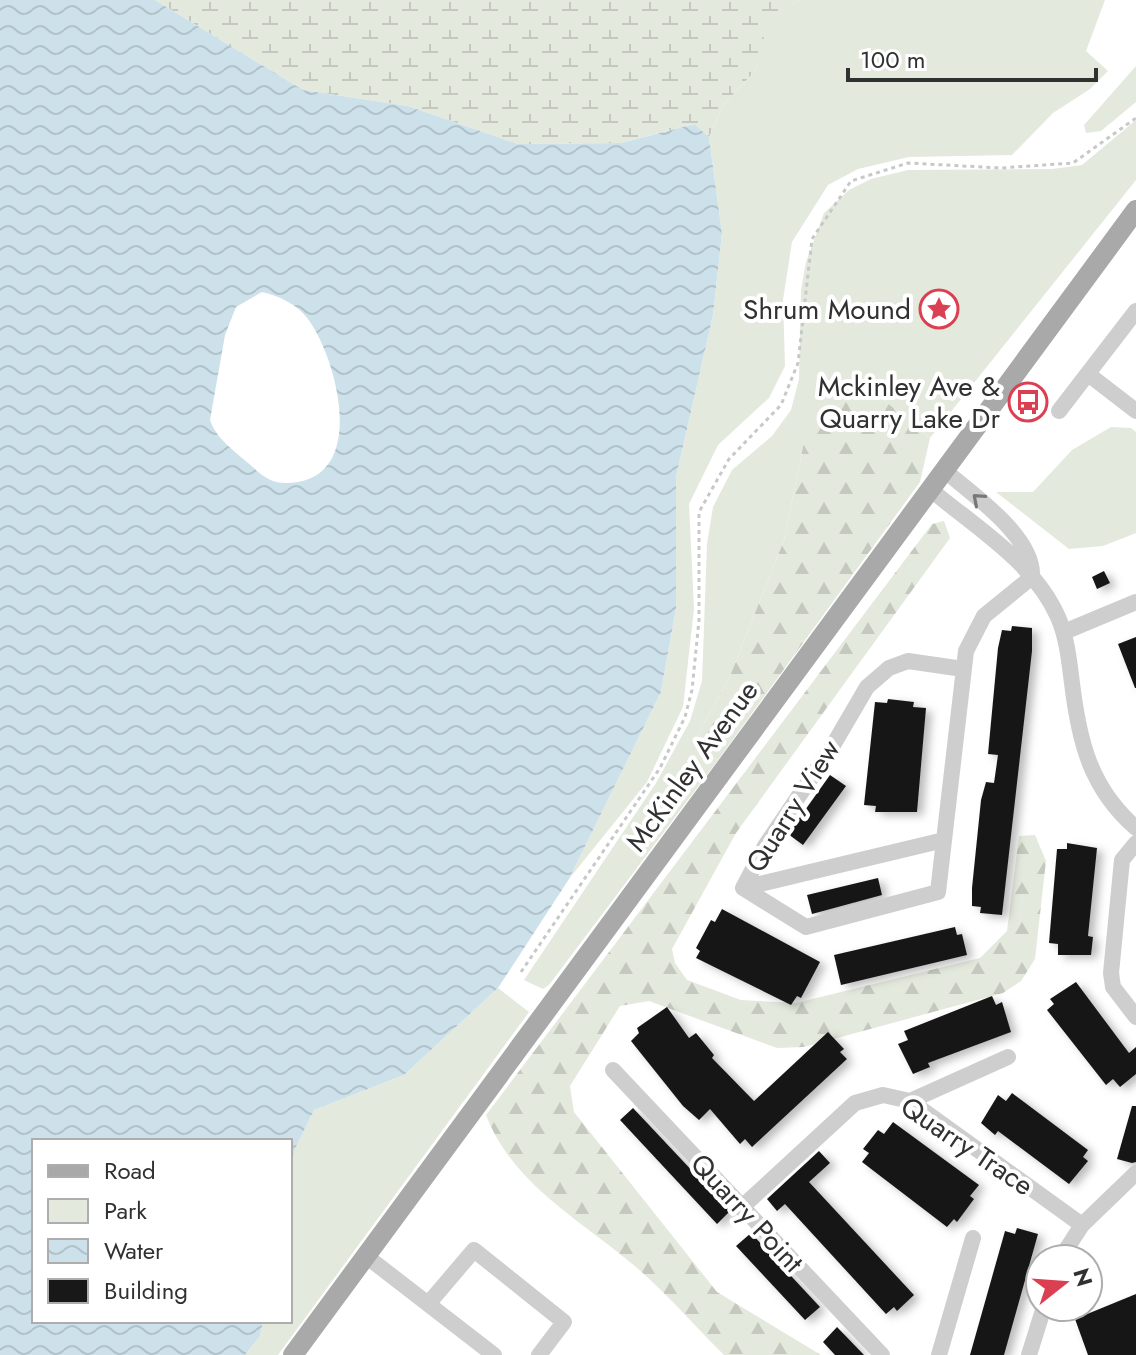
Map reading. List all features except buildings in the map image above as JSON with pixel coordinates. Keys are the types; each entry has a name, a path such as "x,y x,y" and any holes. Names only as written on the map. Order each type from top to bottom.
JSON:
{"main road":[{"name":"McKinley Avenue","path":"295,1354 1136,210"}],"street":[{"path":"1059,411 1136,311"},
{"path":"1088,374 1136,411"},
{"path":"944,470 1011,530 1030,560 1032,577"},
{"path":"930,489 997,544 1032,577 1051,603 1064,632 1086,762 1105,797 1136,828"},
{"path":"997,544 1011,530"},
{"name":"Quarry View","path":"963,669 908,661 889,668 867,687 832,747 765,846 743,888 806,927 938,892 963,669 974,631 984,616 1032,577"},
{"path":"1064,632 1136,602"},
{"path":"743,888 944,840"},
{"path":"1136,843 1122,860 1111,973 1113,987 1136,1017"},
{"path":"910,1101 1008,1057"},
{"name":"Quarry Point","path":"613,1070 882,1355"},
{"name":"Quarry Trace","path":"741,1208 855,1103 883,1095 910,1101 1082,1225"},
{"path":"1070,1243 1082,1225 1136,1173"},
{"path":"939,1355 973,1238"},
{"path":"428,1304 474,1250 564,1322 539,1355"},
{"path":"366,1256 494,1355"},
{"path":"1029,1355 1039,1323"}],"path":[{"path":"521,972 660,768 685,717 692,690 699,620 699,512 729,459 781,405 798,363 812,239 851,181 908,163 1001,168 1073,163 1136,118"}],"green space":[{"path":"155,0 798,0 768,22 755,71 724,104 709,137 693,124 621,143 518,144 408,106 303,90"},
{"path":"798,0 1105,0 1086,51 1108,71 1090,89 1053,113 1012,155 909,157 858,169 828,185 792,242 783,300 785,366 769,398 718,445 689,504 694,609 683,707 647,782 569,879 661,692 676,608 676,477 713,315 722,234 709,137 724,104 755,71 767,22"},
{"path":"1136,66 1136,102 1101,131 1086,133 1084,125"},
{"path":"1136,120 1136,180 930,438 857,378 804,442 784,540 730,676 696,738 700,755 718,760 549,985 543,989 524,980 656,783 690,721 702,681 707,544 713,507 732,470 772,436 791,410 799,379 801,290 806,262 824,213 849,190 871,179 908,170 1052,169 1082,165"},
{"path":"857,378 930,438 920,482 718,760 700,755 696,738 730,676 784,540 804,442 825,397"},
{"path":"1111,427 1131,428 1136,432 1136,533 1103,546 1069,549 996,492 1033,492 1072,450"},
{"path":"944,521 950,538 736,833 672,949 675,963 687,980 741,1000 796,1003 980,958 1007,931 1019,836 1035,835 1046,861 1035,959 1021,981 1003,993 804,1047 777,1048 649,1001 620,1006 570,1086 574,1112 717,1292 821,1355 724,1355 636,1267 550,1200 531,1181 498,1140 486,1115 932,524"},
{"path":"498,988 529,1012 278,1355 245,1355 260,1336 263,1323 292,1323 292,1166 295,1149 314,1110 404,1075"}],"water":[{"path":"0,0 155,0 303,90 408,106 518,144 621,143 694,124 709,137 722,234 713,315 676,477 676,608 661,692 569,879 498,988 404,1075 314,1110 295,1149 292,1166 292,1139 32,1139 32,1323 263,1323 260,1336 245,1355 0,1355","holes":["262,292 281,298 304,314 318,336 328,359 339,410 339,435 333,457 319,473 298,482 285,483 265,477 223,441 210,420 225,335 236,307"]}],"place":[{"name":"Shrum Mound","path":"939,309"},
{"name":"Mckinley Ave & Quarry Lake Dr","path":"1028,402"}]}
